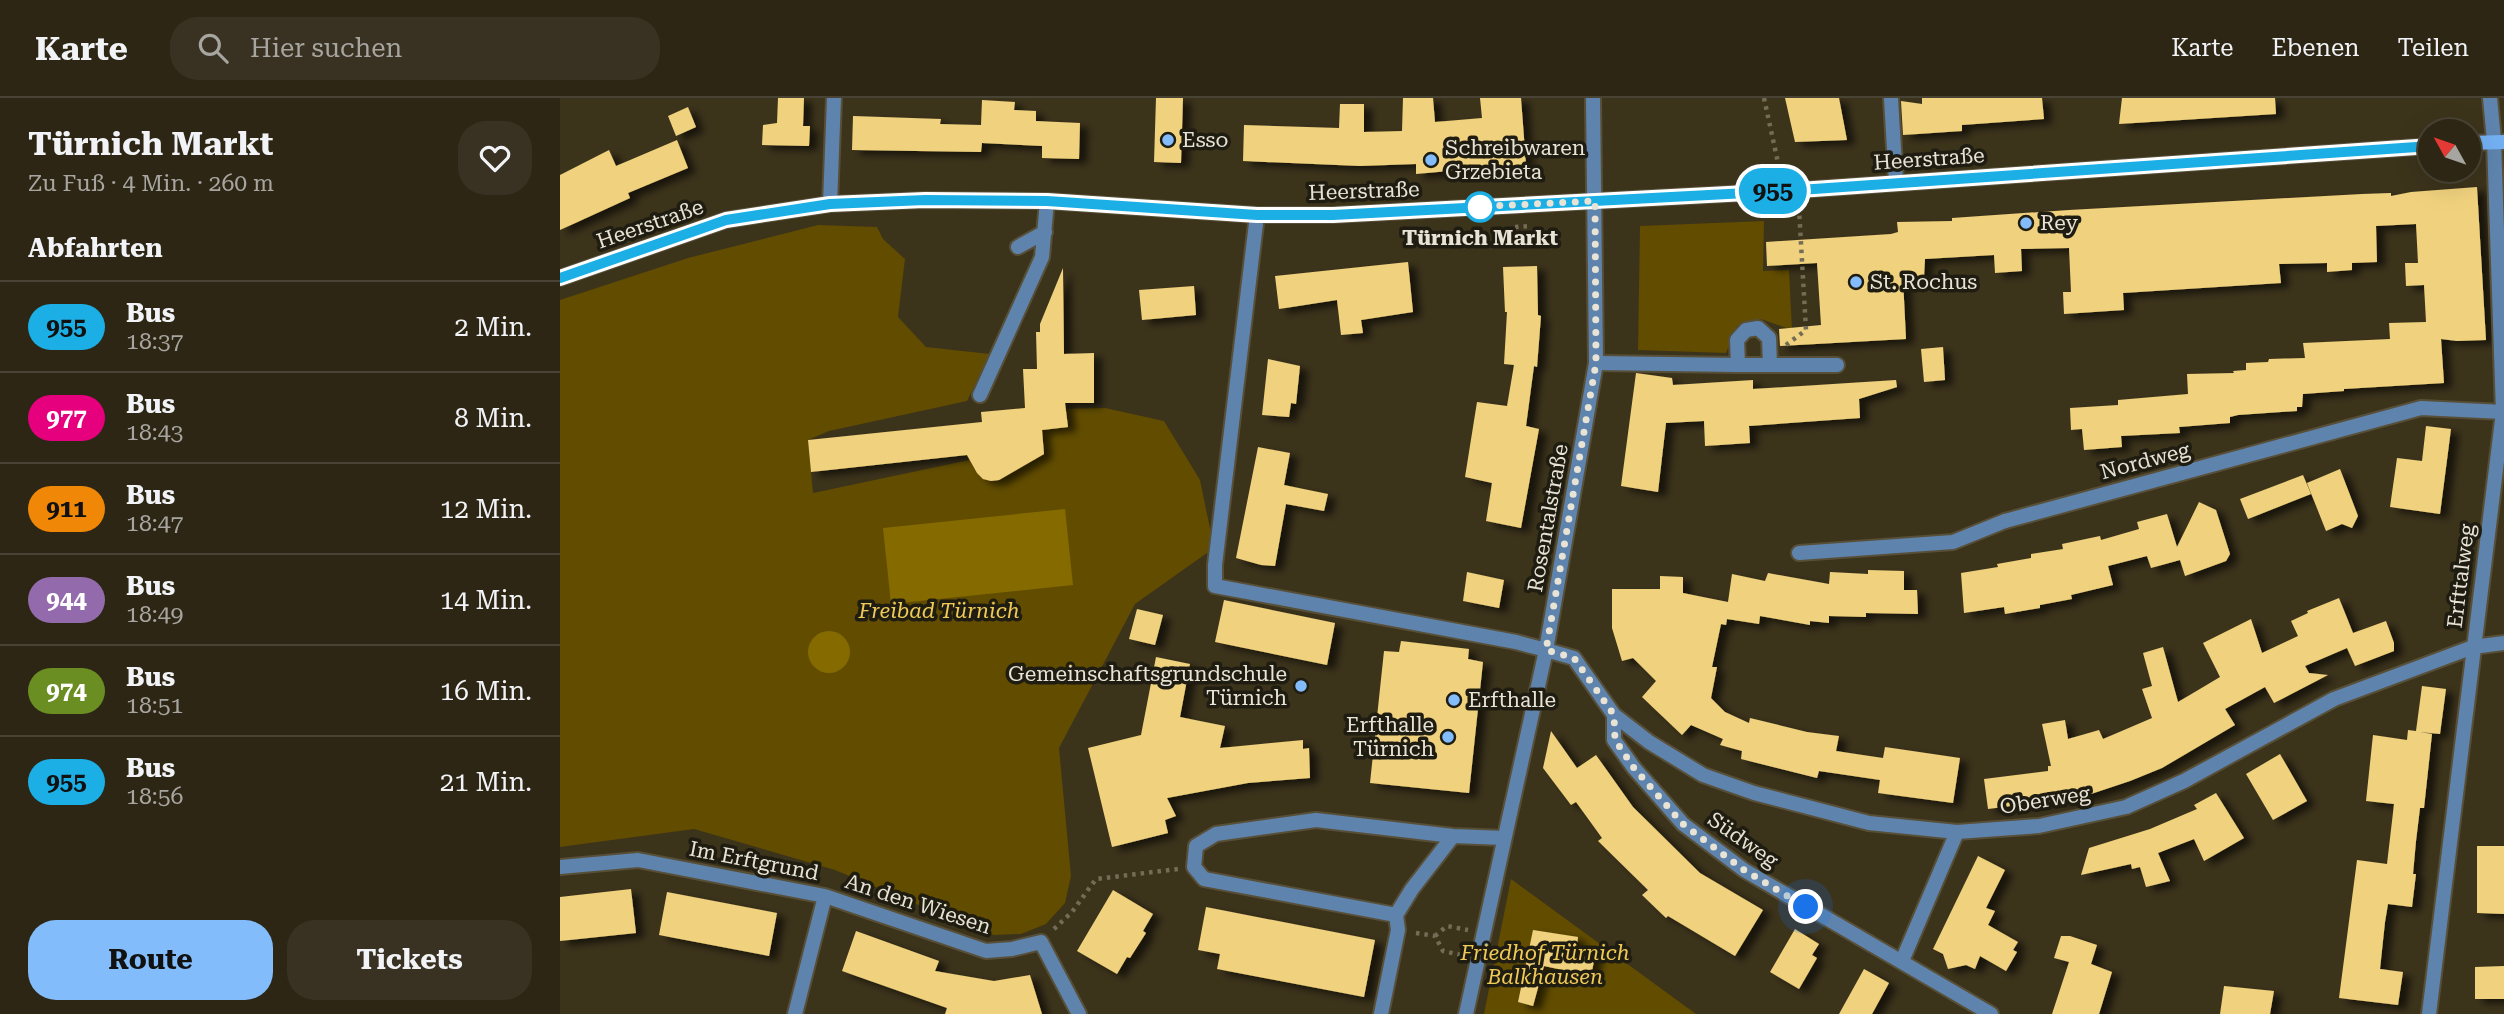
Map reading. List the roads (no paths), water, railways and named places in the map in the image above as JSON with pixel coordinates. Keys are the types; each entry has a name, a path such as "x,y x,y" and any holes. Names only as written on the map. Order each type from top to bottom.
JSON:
{"main road":[{"name":"Heerstraße","path":"560,278 726,220 830,204 925,200 1047,201 1257,215 1333,215 1896,183 2418,147"}],"street":[{"path":"830,204 834,98"},
{"name":"Rosentalstraße","path":"1466,1014 1546,650 1596,363 1593,98"},
{"path":"1891,98 1896,183"},
{"name":"Erfttalweg","path":"2429,1014 2502,412 2499,142 2490,98"},
{"path":"980,395 1042,257 1047,201"},
{"path":"1257,215 1215,565 1215,586 1516,642 1546,650"},
{"path":"1018,247 1045,232"},
{"path":"1738,365 1737,340 1746,330 1758,328 1769,338 1770,365"},
{"path":"1596,363 1837,365"},
{"name":"Nordweg","path":"1799,553 1953,542 2005,521 2421,408 2502,412"},
{"name":"Oberweg","path":"1614,715 1648,742 1703,775 1754,793 1869,823 1957,832 2039,826 2126,807 2184,781 2334,699 2473,647 2504,643"},
{"name":"Südweg","path":"1546,650 1574,658 1614,715 1615,740 1634,768 1683,824 1744,870 1991,1014"},
{"path":"1397,923 1204,879 1194,867 1196,846 1216,834 1316,820 1453,836 1504,838"},
{"path":"1902,961 1957,832"},
{"path":"1381,1014 1397,923 1412,889 1453,836"},
{"name":"Im Erftgrund","path":"560,867 638,860 825,896 795,1014"},
{"name":"An den Wiesen","path":"825,896 986,951 1012,949 1041,942 1079,1014"}],"place":[{"name":"Esso","path":"1168,140"},
{"name":"Schreibwaren Grzebieta","path":"1431,160"},
{"name":"Türnich Markt","path":"1480,207"},
{"name":"Rey","path":"2026,223"},
{"name":"St. Rochus","path":"1856,282"},
{"name":"Gemeinschaftsgrundschule Türnich","path":"1301,686"},
{"name":"Erfthalle","path":"1454,700"},
{"name":"Erfthalle Türnich","path":"1448,737"}],"park label":[{"name":"Freibad Türnich","path":"939,611"},
{"name":"Friedhof Türnich Balkhausen","path":"1545,965"}]}
